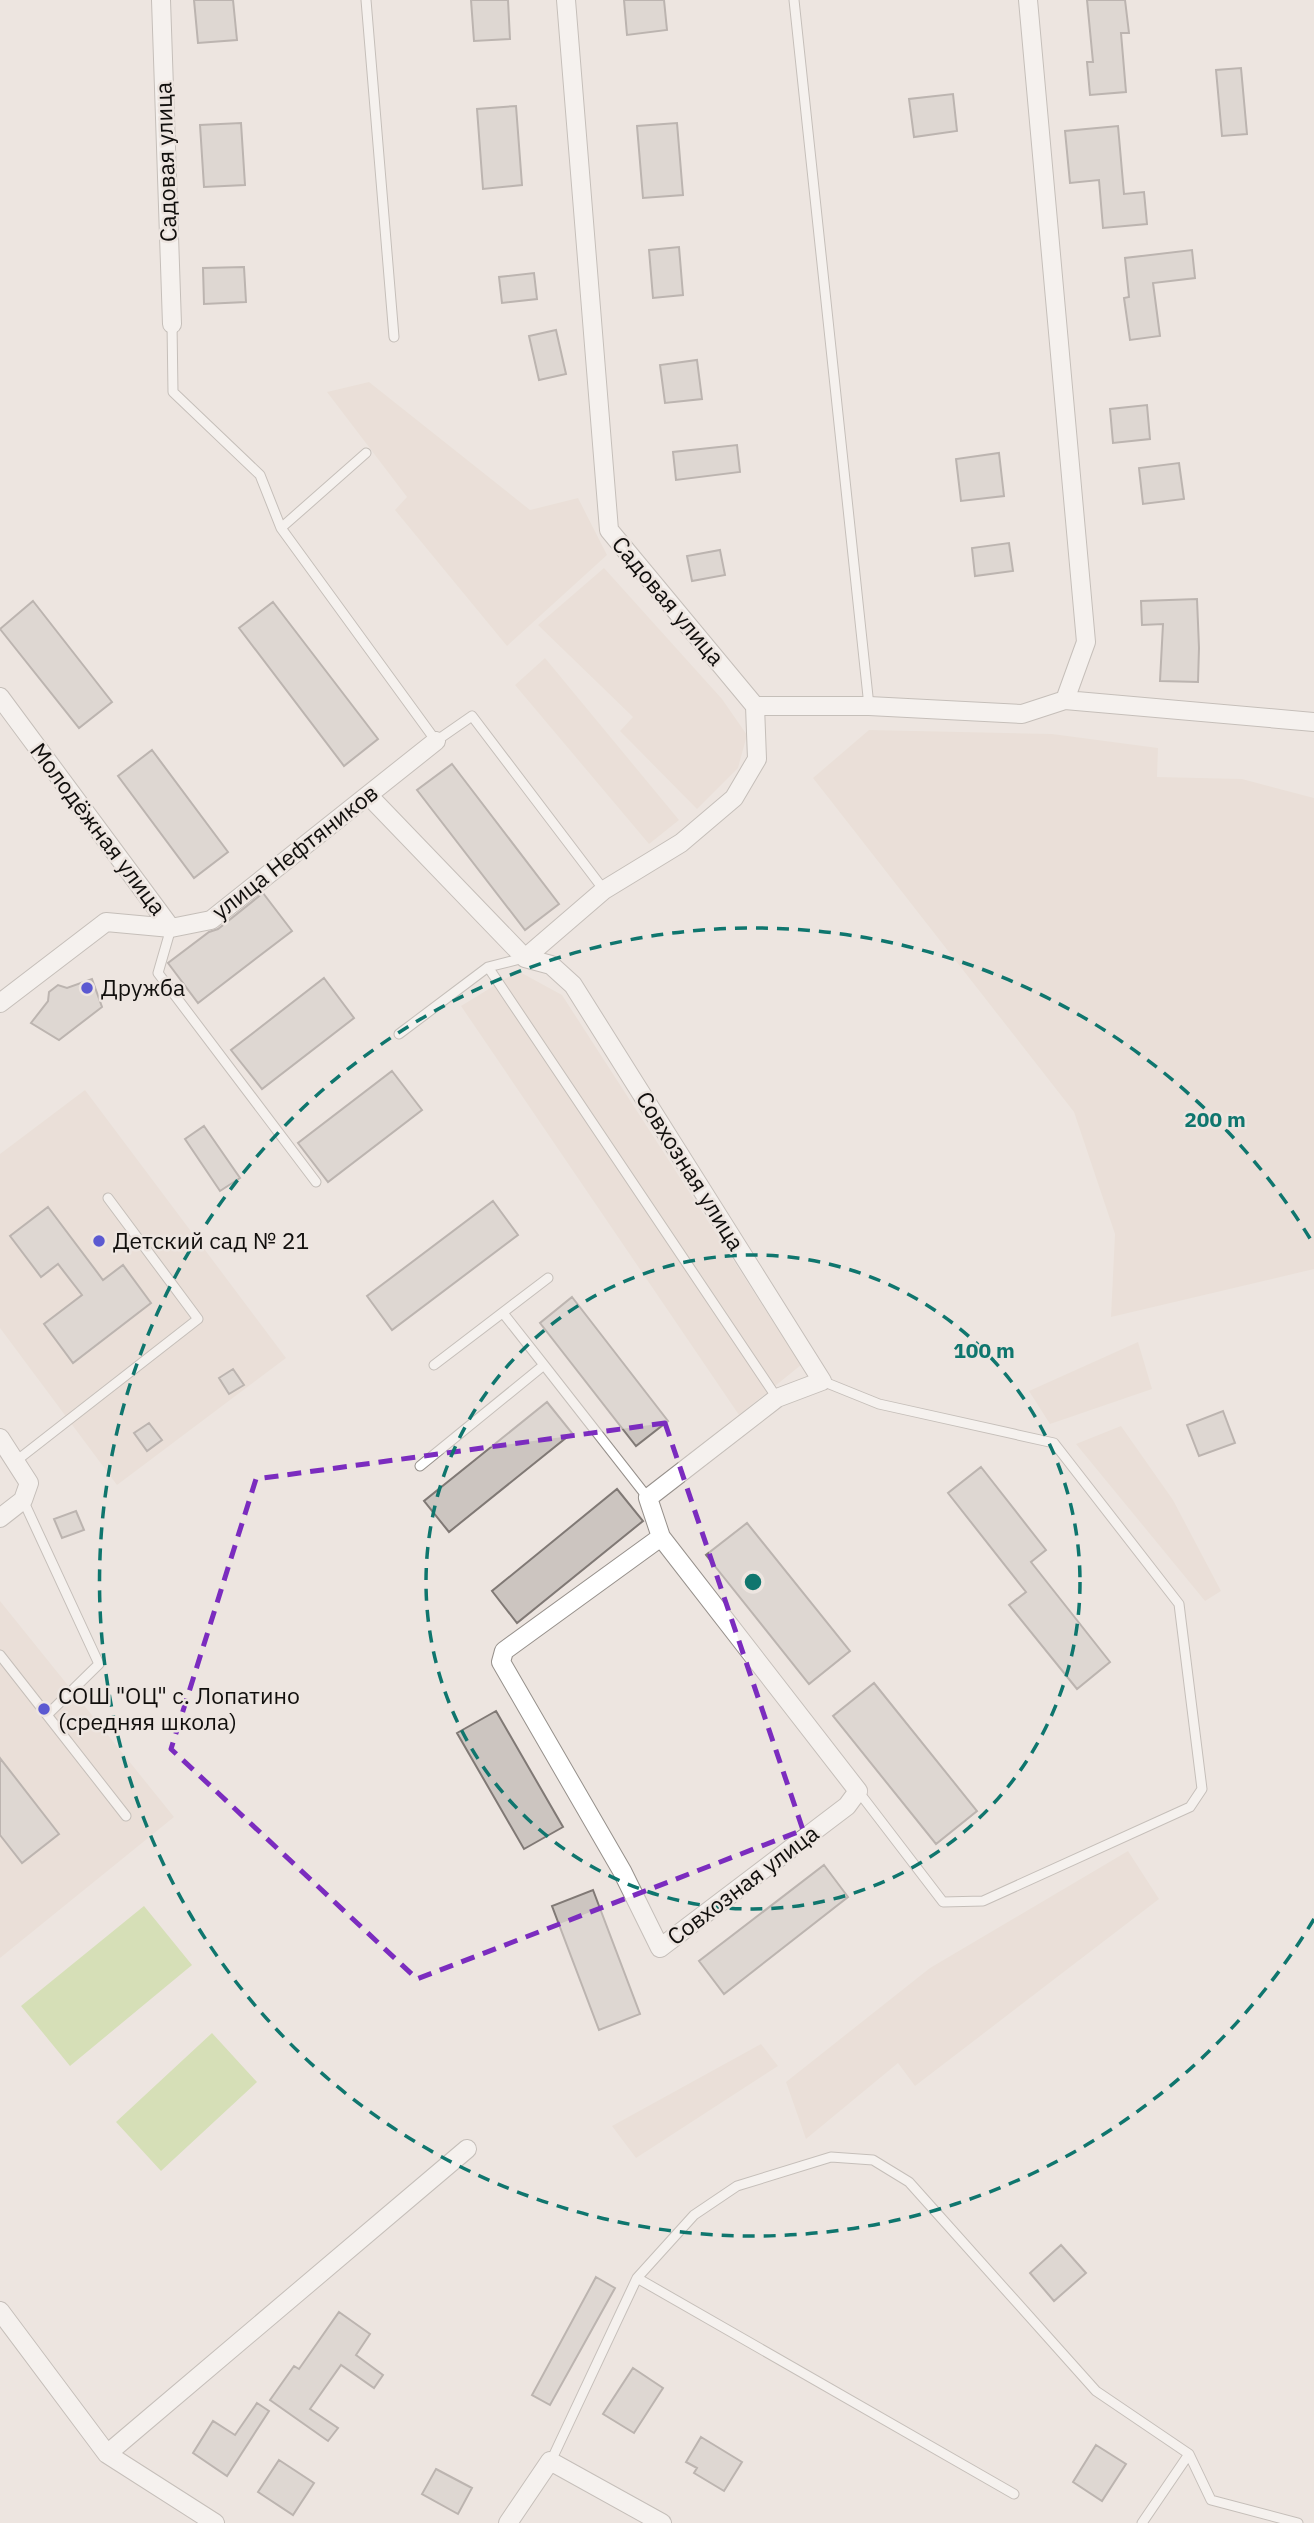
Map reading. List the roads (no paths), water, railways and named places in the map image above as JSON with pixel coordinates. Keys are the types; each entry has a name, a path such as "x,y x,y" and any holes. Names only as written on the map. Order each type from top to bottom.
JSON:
{"street":[{"name":"Садовая улица","path":"161,0 172,324"},
{"name":"Садовая улица","path":"566,0 609,530 755,706"},
{"path":"1028,0 1086,642 1065,700"},
{"name":"Молодёжная улица","path":"0,697 171,928"},
{"path":"526,958 604,890 681,843 734,798 757,759 755,706 869,706 1022,714 1065,700 1314,722"},
{"name":"улица Нефтяников","path":"0,1003 106,922 171,928 211,920 436,741"},
{"name":"Совхозная улица","path":"369,796 526,958 551,965 573,985 822,1381"},
{"path":"822,1381 777,1398 648,1498 661,1537 858,1791"},
{"path":"0,1438 29,1483 23,1500 0,1518"},
{"name":"Совхозная улица","path":"661,1537 504,1651 501,1662 622,1871 660,1948 847,1806 858,1791"},
{"path":"107,2454 467,2149"},
{"path":"0,2311 107,2454 215,2523"},
{"path":"508,2523 551,2461 662,2523"}],"lane":[{"path":"366,0 394,337"},
{"path":"794,0 869,706"},
{"path":"172,324 173,391 260,475 281,528 436,741 472,716 604,890"},
{"path":"281,528 366,453"},
{"path":"171,928 158,973 316,1182"},
{"path":"400,1034 488,967 526,958"},
{"path":"488,967 777,1398"},
{"path":"16,1461 198,1319 107,1198"},
{"path":"434,1365 548,1278"},
{"path":"503,1313 648,1498"},
{"path":"420,1465 544,1365"},
{"path":"822,1381 879,1404 1054,1443 1179,1604 1202,1789 1190,1807 983,1901 943,1902 858,1791"},
{"path":"23,1500 99,1664 47,1715"},
{"path":"0,1655 125,1816"},
{"path":"551,2461 637,2278 694,2215 737,2186 831,2157 873,2160 909,2182 1097,2391 1189,2454 1211,2500 1298,2523"},
{"path":"637,2278 1014,2494"},
{"path":"1142,2523 1189,2454"}],"place":[{"name":"Дружба","path":"87,988"},
{"name":"Детский сад № 21","path":"99,1241"},
{"name":"СОШ \"ОЦ\" с. Лопатино (средняя школа)","path":"44,1709"}]}
